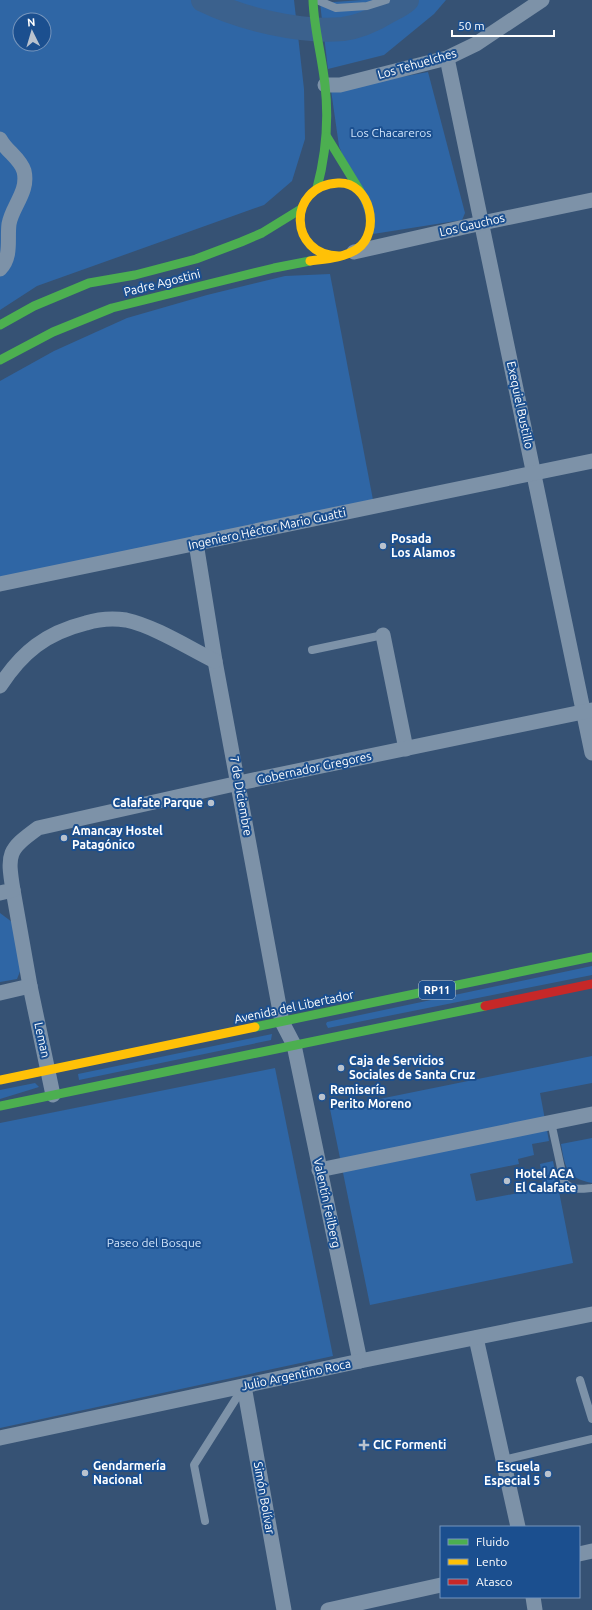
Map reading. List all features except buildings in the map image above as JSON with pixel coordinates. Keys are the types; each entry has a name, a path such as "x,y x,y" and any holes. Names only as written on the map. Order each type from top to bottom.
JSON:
{"main road":[{"path":"314,1 318,44 325,85 328,137 317,188"},
{"path":"328,137 360,192 368,201 372,212 372,224 369,235 362,245 346,254 327,255 316,250 307,242 302,232 299,220 301,209 304,201 317,188 328,184 339,183 350,186 360,192"},
{"name":"Padre Agostini","path":"0,325 34,306 89,283 135,275 196,259 241,242 262,233 301,209"},
{"name":"Padre Agostini","path":"0,360 53,332 112,308 274,268 346,254"},
{"name":"Avenida del Libertador","path":"0,1080 592,957"},
{"name":"RP11","path":"0,1106 592,984"}],"street":[{"name":"Los Tehuelches","path":"325,85 340,85 447,58 476,44 542,0"},
{"name":"Exequiel Bustillo","path":"447,58 534,473 588,711 592,753"},
{"path":"0,139 24,171 25,186 21,199 9,224 8,256 0,269"},
{"name":"Los Gauchos","path":"346,254 592,200"},
{"name":"Ingeniero Héctor Mario Guatti","path":"0,584 592,461"},
{"name":"7 de Diciembre","path":"196,543 215,661 239,783 282,1022 294,1045"},
{"path":"0,686 28,652 48,636 79,624 105,619 118,619 135,623 162,634 215,661"},
{"path":"383,635 406,749"},
{"name":"Gobernador Gregores","path":"38,828 239,783 588,711"},
{"name":"Leman","path":"38,828 18,843 10,854 7,892 30,986 53,1095"},
{"path":"0,993 30,986"},
{"name":"Valentín Feilberg","path":"294,1045 360,1361"},
{"path":"319,1170 592,1114"},
{"name":"Julio Argentino Roca","path":"0,1438 360,1361 592,1314"},
{"path":"476,1338 518,1526"},
{"name":"Simón Bolívar","path":"244,1386 284,1610"},
{"path":"580,1554 592,1551"},
{"path":"328,1610 346,1608 440,1585"},
{"path":"533,1598 536,1610"}],"lane":[{"path":"314,1 336,8 366,6 386,0"},
{"path":"312,650 383,635"},
{"path":"551,1122 564,1182 567,1186 577,1189 592,1188"},
{"path":"580,1380 592,1420"},
{"path":"205,1521 194,1465 244,1386"},
{"path":"503,1460 592,1439"}],"green space":[{"path":"0,0 294,0 304,89 305,139 292,181 264,205 37,286 0,310"},
{"path":"362,0 446,0 434,14 384,55 328,69 320,3"},
{"name":"Los Chacareros","path":"428,72 465,213 462,220 373,234 339,146 331,90"},
{"path":"330,274 373,500 0,578 0,381 54,351 127,318 207,295 285,276"},
{"path":"0,913 12,922 21,969 17,979 0,982"},
{"path":"592,966 592,975 328,1028 326,1024 327,1022"},
{"path":"272,1034 271,1040 79,1080 78,1074"},
{"path":"592,1056 592,1083 540,1093 549,1141 532,1144 534,1155 518,1159 519,1164 470,1174 476,1201 544,1188 540,1164 553,1161 573,1263 370,1305 330,1109"},
{"name":"Paseo del Bosque","path":"275,1068 333,1356 0,1428 0,1123"},
{"path":"35,1083 39,1087 0,1099 0,1090"},
{"path":"592,1138 592,1183 577,1178 568,1170 561,1144"}],"waterway":[{"path":"203,0 218,7 253,19 290,27 326,30 343,29 361,25 379,17 407,0"}],"traffic: fast":[{"path":"313,0 325,85 327,111 325,150 317,188"},
{"path":"327,137 360,191"},
{"path":"0,325 34,306 89,283 135,275 196,259 241,242 262,233 301,209"},
{"path":"0,360 53,332 112,308 274,268 310,261"},
{"path":"255,1027 592,957"},
{"path":"0,1106 485,1006"}],"traffic: slow":[{"path":"310,261 334,258 352,252 365,241 369,231 369,209 365,199 358,190 349,185 338,183 321,187 309,196 302,207 300,221 303,234 310,245 322,253 339,256"},
{"path":"0,1080 255,1027"}],"traffic: jam":[{"path":"485,1006 592,984"}],"place":[{"name":"Posada Los Alamos","path":"383,546"},
{"name":"Calafate Parque","path":"211,803"},
{"name":"Amancay Hostel Patagónico","path":"64,838"},
{"name":"Caja de Servicios Sociales de Santa Cruz","path":"341,1068"},
{"name":"Remisería Perito Moreno","path":"322,1097"},
{"name":"Hotel ACA El Calafate","path":"507,1181"},
{"name":"CIC Formenti","path":"364,1445"},
{"name":"Gendarmería Nacional","path":"85,1473"},
{"name":"Escuela Especial 5","path":"548,1474"}]}
